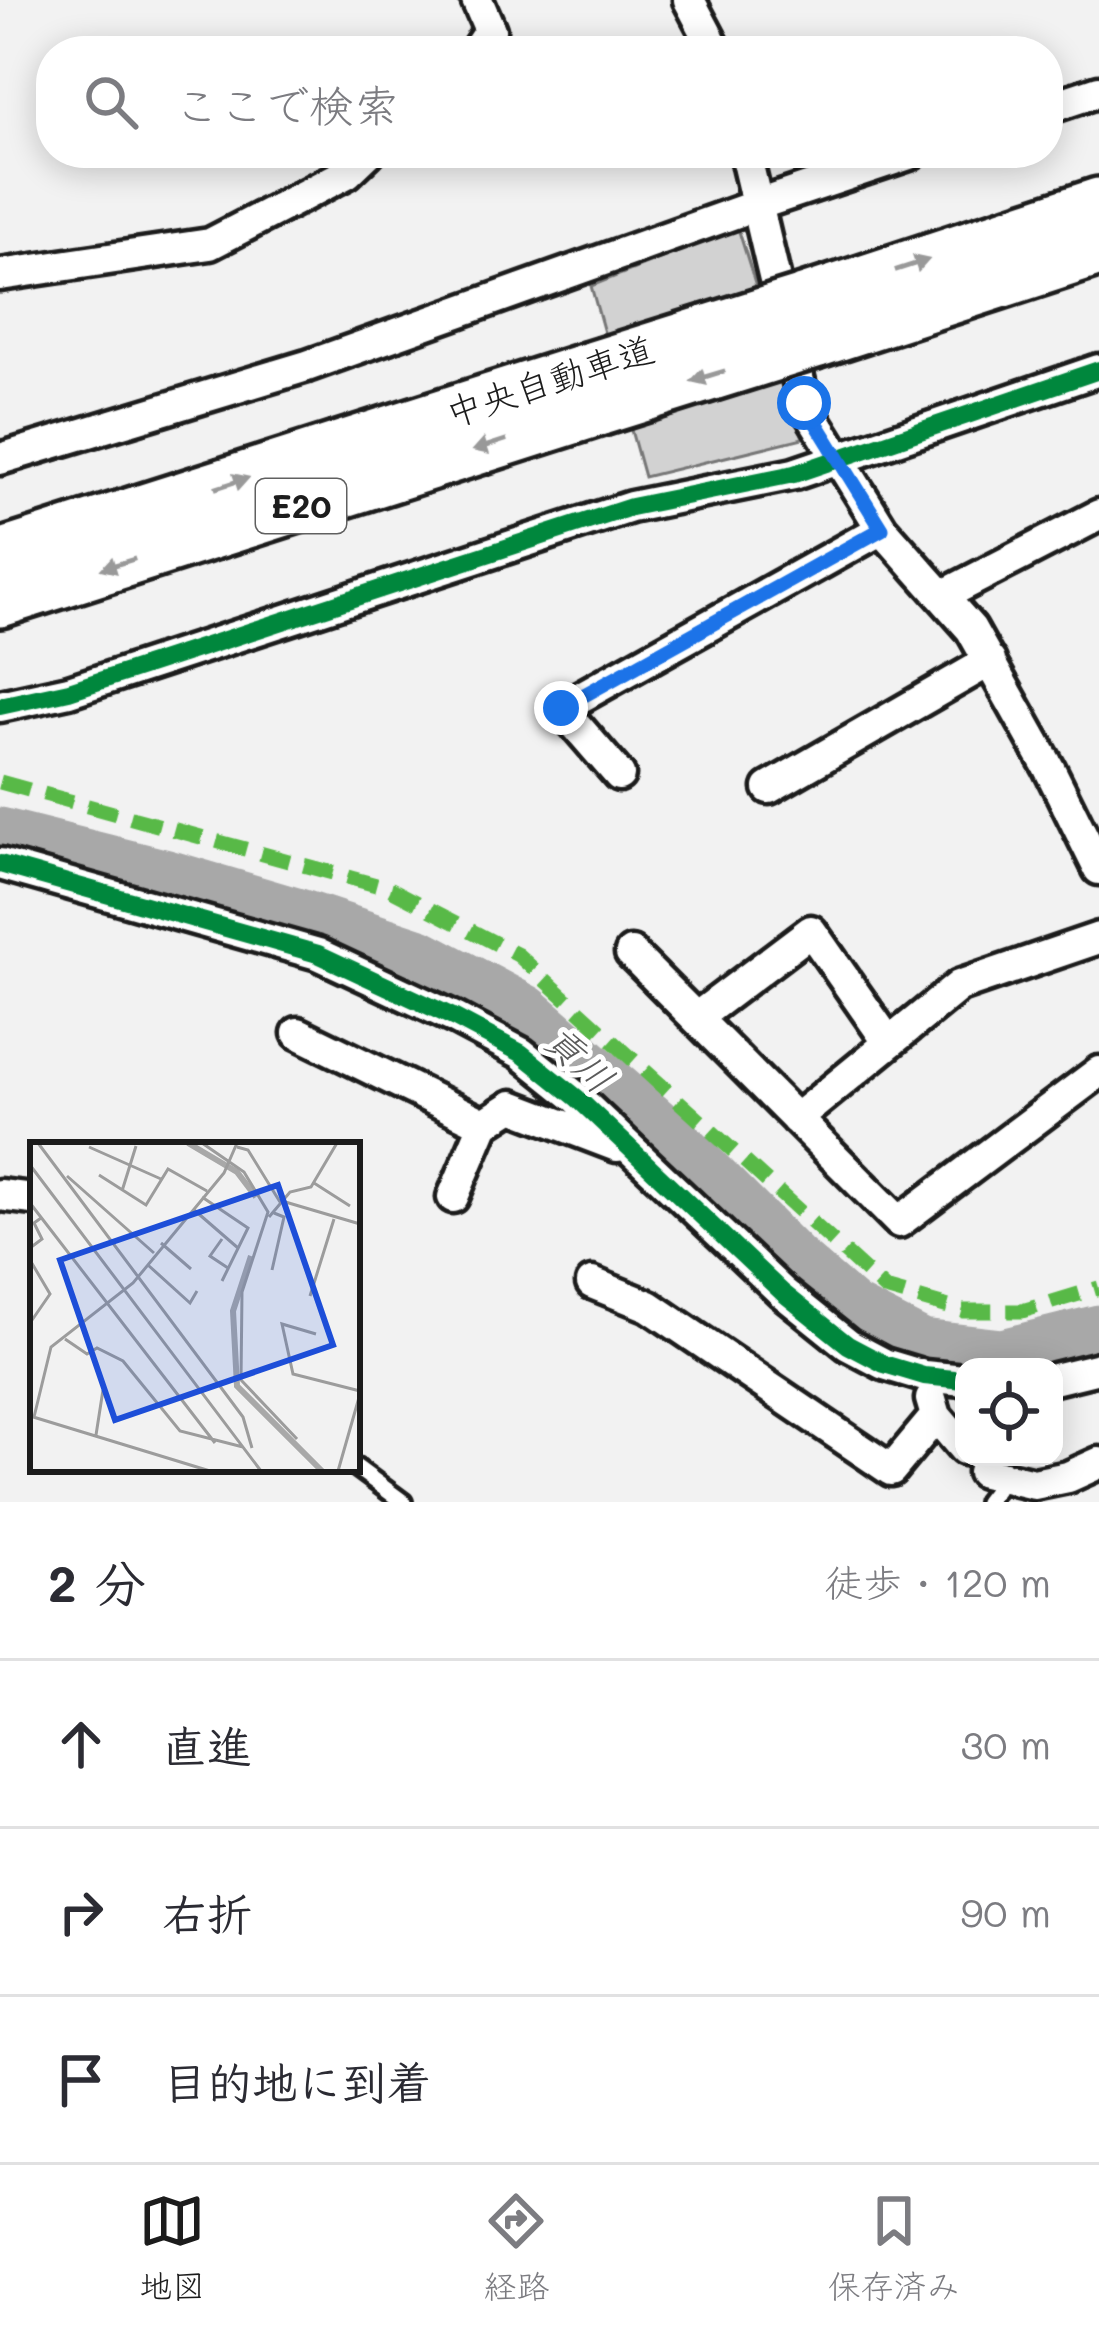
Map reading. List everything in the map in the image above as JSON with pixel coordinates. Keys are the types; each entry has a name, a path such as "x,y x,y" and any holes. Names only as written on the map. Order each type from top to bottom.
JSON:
{"highway":[{"name":"中央自動車道","path":"808,322 1099,204"},
{"name":"中央自動車道","path":"0,556 594,389 808,322 1099,250"},
{"name":"中央自動車道","path":"0,601 594,389"}],"street":[{"path":"477,0 490,30 486,36"},
{"path":"689,0 708,36"},
{"path":"1063,103 1099,91"},
{"path":"0,275 210,244 351,168"},
{"path":"749,168 804,403 882,529 970,629 1049,768 1099,869"},
{"path":"0,459 308,366 867,168"},
{"path":"0,706 69,691 631,507 794,474 1099,370"},
{"path":"942,596 1099,514"},
{"path":"619,775 561,708 882,529"},
{"path":"770,788 990,661"},
{"path":"0,864 318,954 521,1053 577,1098 782,1292 848,1345 884,1364 955,1380"},
{"path":"696,1018 811,931 889,1043"},
{"path":"796,1119 959,986 1099,938"},
{"path":"632,953 899,1222 1099,1072"},
{"path":"298,1033 484,1124"},
{"path":"453,1197 484,1124 512,1106 634,1152"},
{"path":"0,1195 30,1198"},
{"path":"592,1282 649,1306 891,1470 936,1416"},
{"path":"1063,1377 1099,1368"},
{"path":"925,1376 936,1416 984,1479 1034,1484 1068,1478 1099,1463"}],"lane":[{"path":"360,1470 404,1502"}],"shaded area":[{"path":"738,228 803,438 644,477 591,286"}],"waterway":[{"name":"貢川","path":"0,833 167,875 420,954 526,1010 669,1134 794,1259 853,1310 922,1345 1002,1354 1099,1330"}],"marked path":[{"path":"0,782 391,889 518,955 885,1289 963,1311 1022,1311 1099,1288"}],"cycle path":[{"path":"0,706 69,691 631,507 794,474 1099,370"},
{"path":"0,864 318,954 521,1053 577,1098 782,1292 848,1345 884,1364 955,1379"}],"route":[{"path":"561,708 882,529 804,403"}]}
